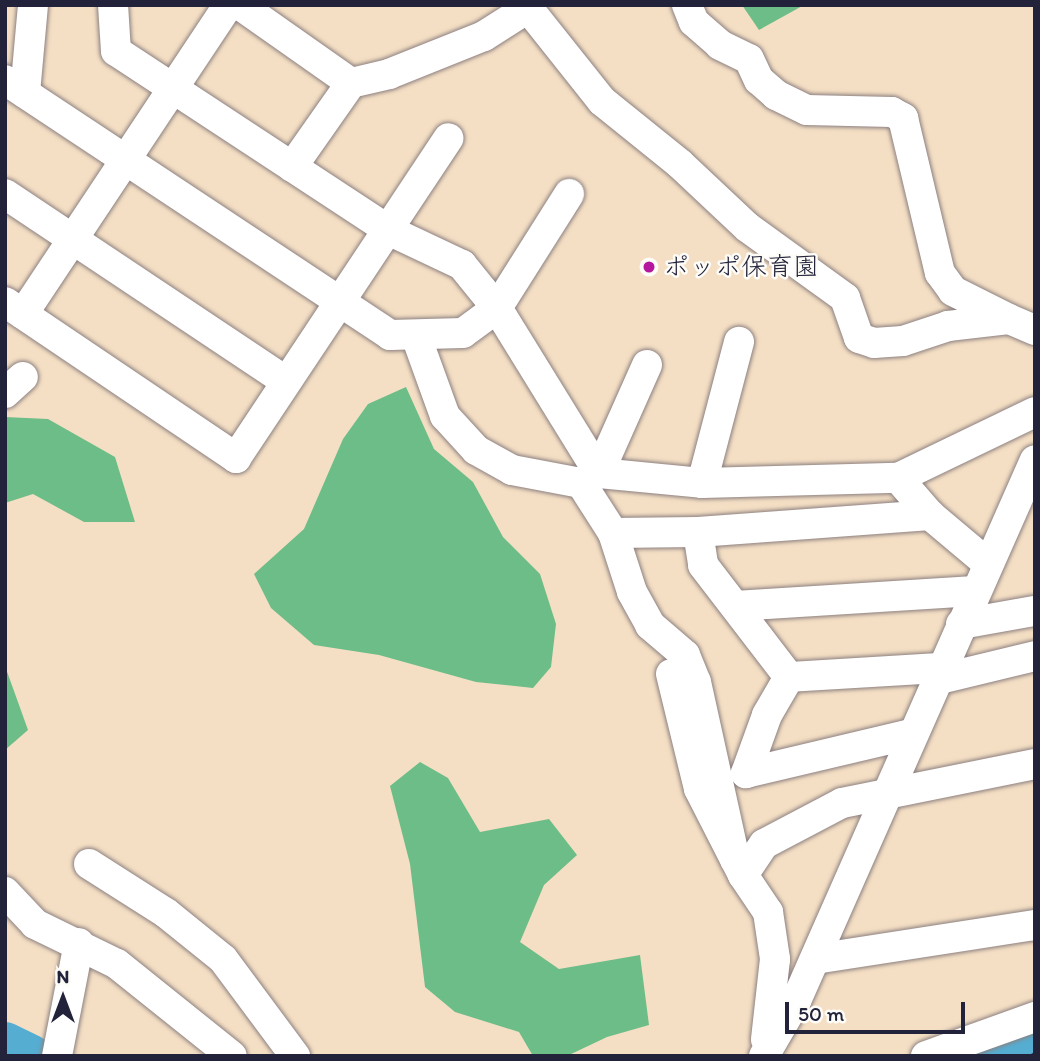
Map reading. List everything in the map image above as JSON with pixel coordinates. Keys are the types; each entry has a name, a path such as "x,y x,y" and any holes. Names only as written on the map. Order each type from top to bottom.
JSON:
{"street":[{"path":"33,5 15,87 125,163 390,335 463,334 497,308 569,194"},
{"path":"113,5 116,51 388,230 462,265 497,308 590,478 638,603 650,625 685,655 696,682 739,867"},
{"path":"228,5 175,90 73,240 14,308 236,458 449,138"},
{"path":"240,5 351,83"},
{"path":"687,5 694,22 720,45 750,58 759,80 776,95 807,110 892,112 903,118 940,273 953,291 1022,324"},
{"path":"292,167 351,83 389,74 484,36 529,6 602,101 680,164 747,227 845,298 859,338 903,341 948,326 1022,324"},
{"path":"5,194 285,382"},
{"path":"415,336 445,416 476,450 512,470 590,478 702,483 898,478 1035,412"},
{"path":"702,483 739,342"},
{"path":"590,478 647,365"},
{"path":"764,1055 815,959 911,734 1035,460"},
{"path":"898,478 929,515 987,562"},
{"path":"613,533 698,532 929,515"},
{"path":"698,532 703,565 789,677"},
{"path":"735,606 975,591"},
{"path":"961,624 1034,611"},
{"path":"789,677 939,674 1035,656"},
{"path":"670,674 699,789 739,867 768,912 775,959 764,1055"},
{"path":"789,677 767,715 747,773 911,734"},
{"path":"739,867 764,844 842,803 886,791 1035,764"},
{"path":"89,864 166,913 223,959 295,1056"},
{"path":"5,891 35,924 79,943 117,964 232,1056"},
{"path":"815,959 1035,925"},
{"path":"57,1055 79,943"},
{"path":"926,1056 1035,1017"}],"green space":[{"path":"742,5 804,5 759,30"},
{"path":"406,387 434,449 473,482 503,537 540,574 556,624 551,667 533,688 476,682 379,655 314,645 271,608 254,574 304,529 343,439 368,404"},
{"path":"5,417 48,419 115,457 135,522 84,522 33,494 5,503"},
{"path":"5,666 28,730 5,750"},
{"path":"420,762 448,778 480,832 549,819 577,855 544,885 520,942 559,969 640,955 649,1025 607,1037 567,1056 533,1056 519,1032 455,1012 425,987 410,864 390,786"}],"waterway":[{"path":"978,1056 1035,1035"},
{"path":"5,1044 30,1056"}],"railway":[{"path":"1031,1056 1035,1054"}],"place":[{"name":"ポッポ保育園","path":"649,267"}]}
